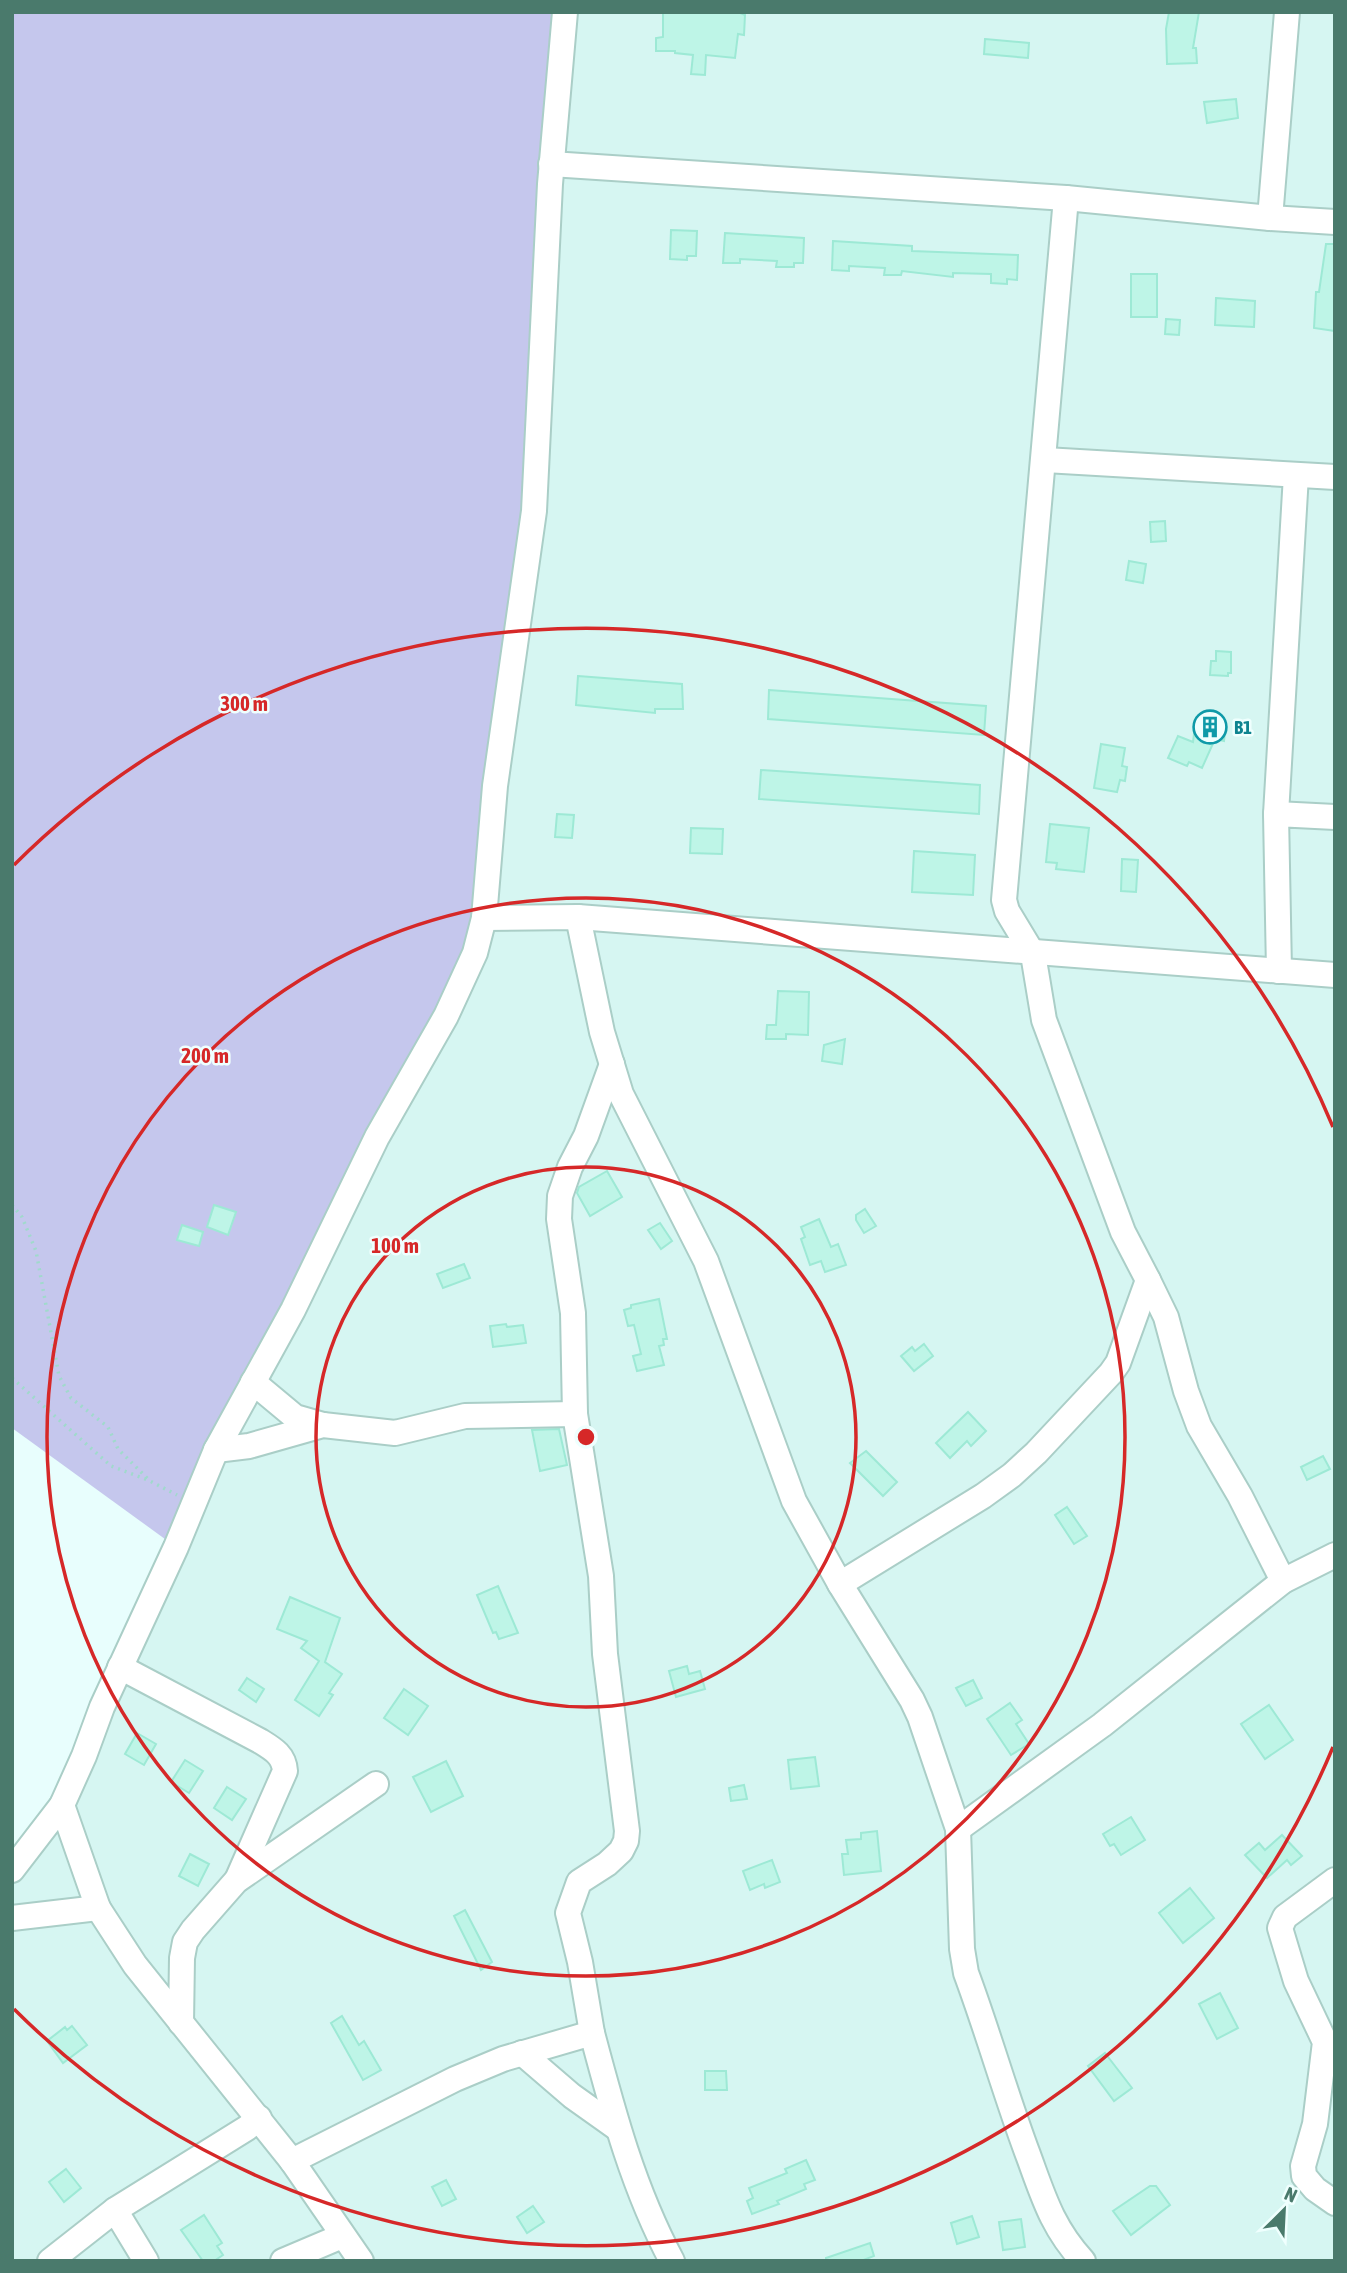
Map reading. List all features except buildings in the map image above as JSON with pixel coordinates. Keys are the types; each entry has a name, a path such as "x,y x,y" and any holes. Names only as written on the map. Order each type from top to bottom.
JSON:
{"street":[{"path":"12,1870 62,1805 216,1451 293,1310 377,1137 446,1016 475,953 484,918 495,786 534,511 551,164 565,12"},
{"path":"1270,218 1287,12"},
{"path":"551,164 1066,198 1335,222"},
{"path":"1066,198 1045,460 1021,689 1004,900 1007,911 1033,954 1044,1020 1124,1232 1166,1317 1186,1391 1199,1426 1240,1496 1283,1581"},
{"path":"1045,460 1335,477"},
{"path":"1279,971 1276,814 1296,475"},
{"path":"1276,814 1335,817"},
{"path":"484,918 578,918 1335,975"},
{"path":"578,918 602,1032 621,1094 706,1261 794,1502 840,1584 912,1700 958,1829 962,1949 966,1973 1015,2120 1054,2222 1083,2261"},
{"path":"612,1064 586,1136 570,1167 560,1196 559,1219 573,1313 575,1414 601,1576 605,1654 627,1831 621,1851 607,1864 579,1882 568,1913 580,1962 592,2033 617,2128 638,2191 672,2261"},
{"path":"840,1584 983,1496 1036,1453 1118,1363 1148,1280"},
{"path":"253,1381 295,1417 323,1425 395,1433 465,1416 575,1414"},
{"path":"216,1451 249,1446 323,1425"},
{"path":"958,1829 1102,1725 1283,1581 1335,1555"},
{"path":"120,1667 260,1741 277,1752 284,1762 285,1771 236,1881"},
{"path":"181,2023 182,1958 185,1942 236,1881 376,1784"},
{"path":"62,1805 98,1908 135,1965 292,2161 361,2261"},
{"path":"1335,1880 1285,1917 1280,1928 1296,1981 1325,2042 1315,2124 1303,2166 1304,2176 1315,2189 1335,2203"},
{"path":"12,1918 98,1908"},
{"path":"292,2161 444,2084 522,2053 592,2033"},
{"path":"522,2053 572,2096 617,2128"},
{"path":"50,2261 115,2210 259,2118"},
{"path":"115,2210 146,2261"},
{"path":"283,2261 342,2236"}],"path":[{"path":"12,1205 22,1217 36,1251 59,1376 71,1398 108,1427 118,1449 150,1481"},
{"path":"12,1378 111,1466 150,1481 192,1503"}],"shaded area":[{"path":"12,12 565,12 534,511 484,918 176,1547 12,1428"},
{"path":"565,12 1335,12 1335,2261 12,2261 12,1870 23,1859 176,1547"}],"place":[{"name":"B1","path":"1210,727"}]}
